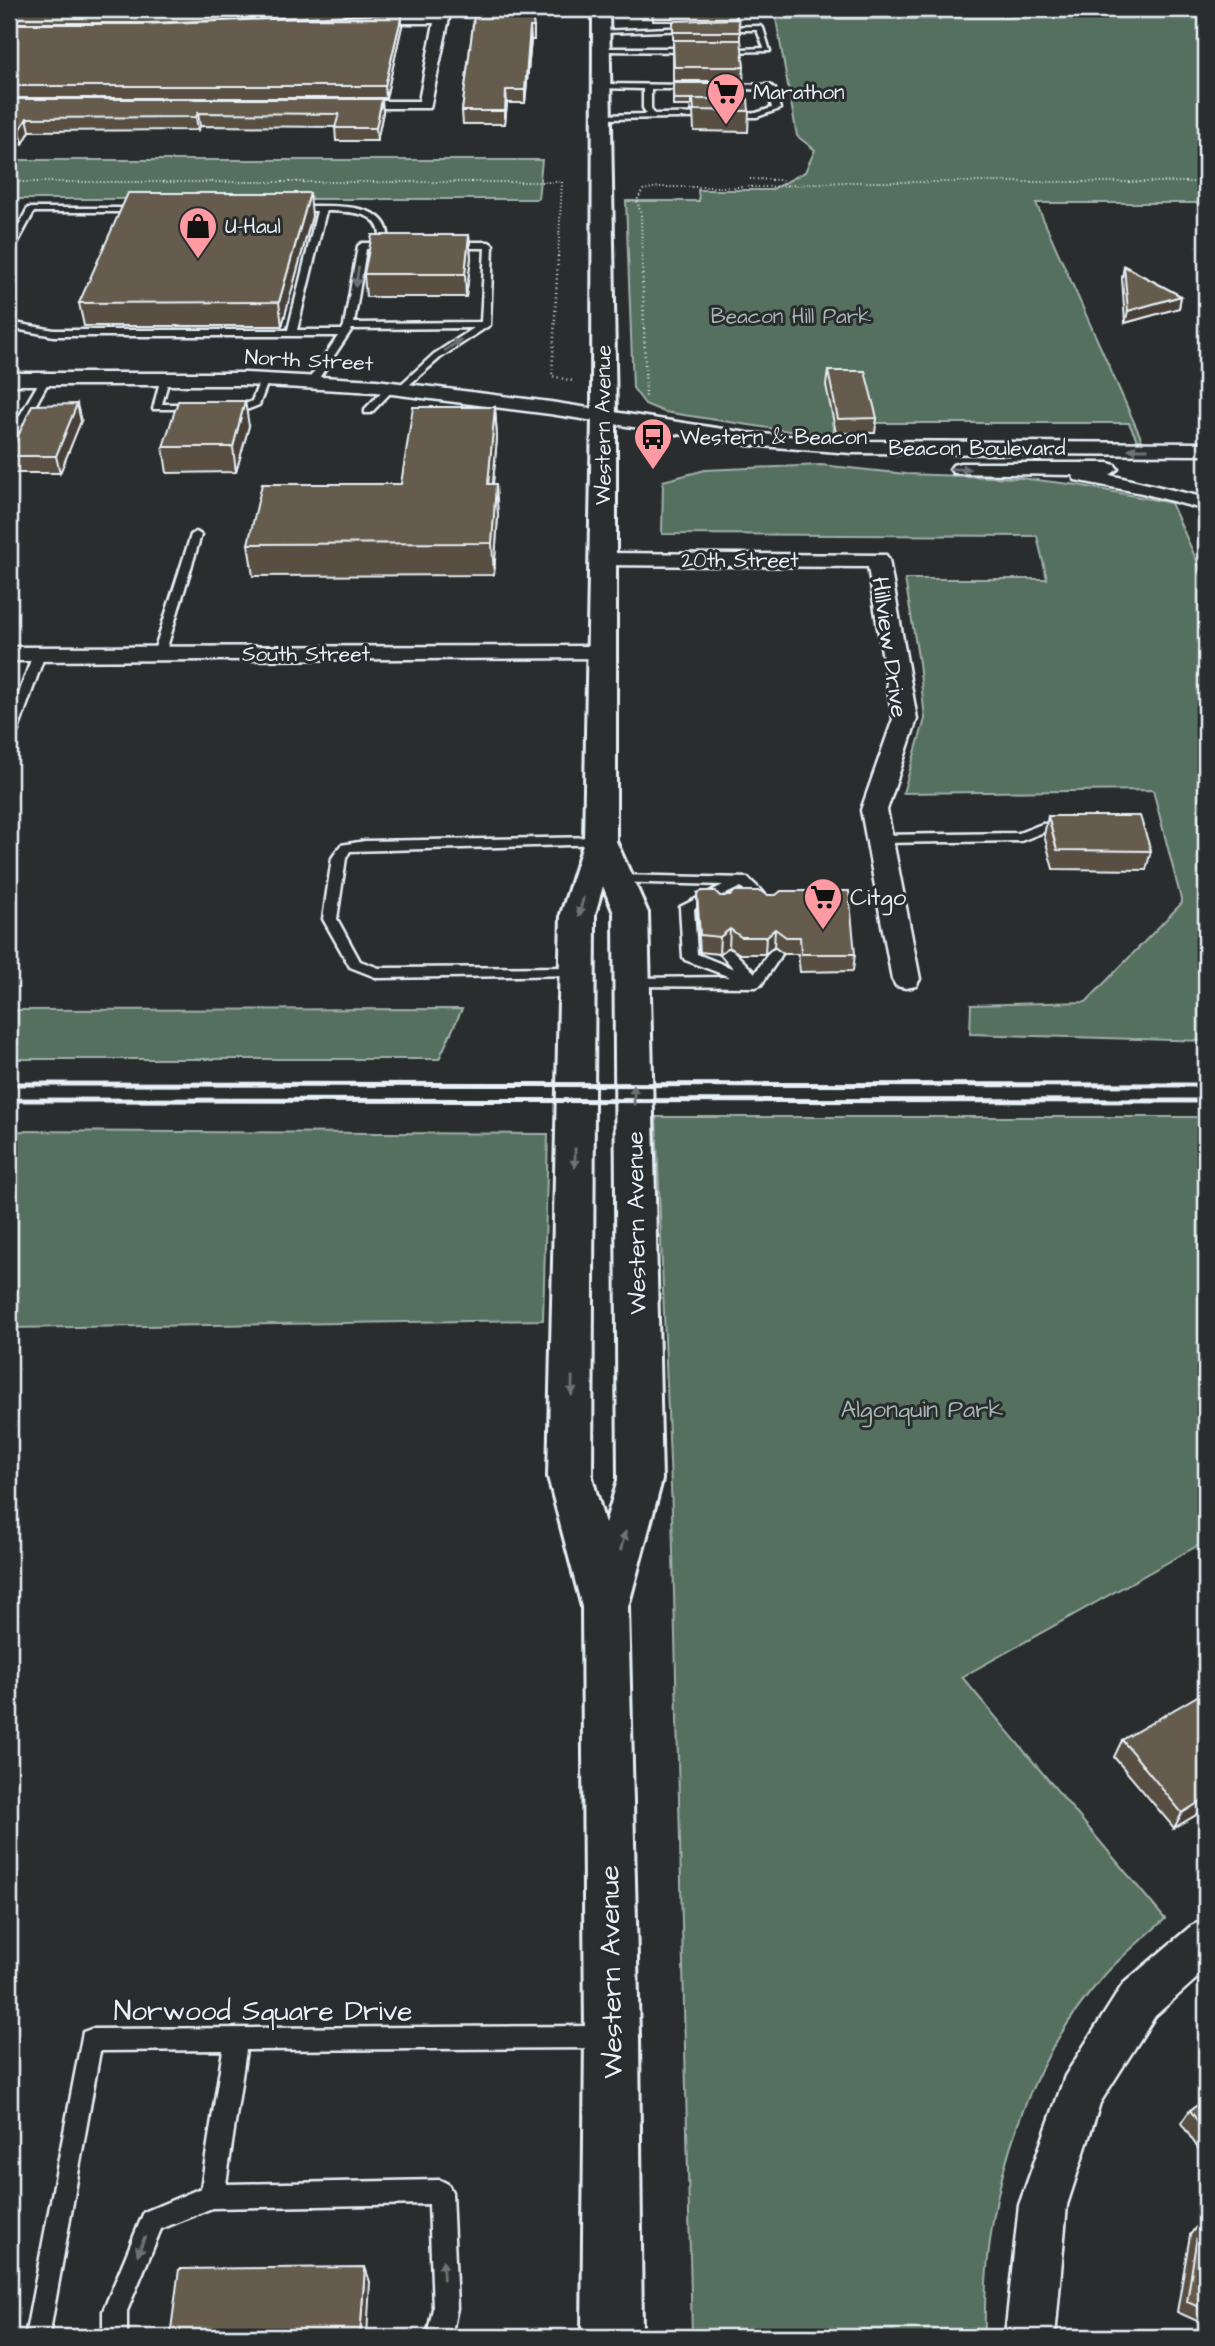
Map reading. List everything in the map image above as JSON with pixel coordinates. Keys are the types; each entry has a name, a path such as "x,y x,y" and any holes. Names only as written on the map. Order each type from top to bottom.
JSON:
{"main road":[{"name":"Western Avenue","path":"601,9 604,417 600,841 578,914 570,1477 605,1607 612,2037 612,2337"},
{"name":"Western Avenue","path":"600,841 631,913 640,1480 605,1607"}],"street":[{"path":"328,105 425,105 443,14 346,20"},
{"name":"North Street","path":"9,379 264,379 312,382 396,388 604,417"},
{"name":"Beacon Boulevard","path":"604,417 748,439 851,447 1206,449"},
{"name":"Beacon Boulevard","path":"748,439 804,454 933,468 1053,471 1206,466"},
{"name":"Beacon Boulevard","path":"1053,471 1144,488 1206,504"},
{"name":"20th Street","path":"603,560 878,560"},
{"name":"Hillview Drive","path":"878,560 905,719 874,810 906,979"},
{"name":"South Street","path":"9,654 602,653"},
{"path":"1030,2337 1043,2205 1081,2092 1139,2000 1206,1941"}],"lane":[{"path":"601,41 760,28 768,50 712,50"},
{"path":"601,41 698,50"},
{"path":"601,86 672,89 708,86"},
{"path":"601,117 653,118 672,111 757,115 772,112 776,108 771,89 767,87 720,86"},
{"path":"647,87 647,108 653,118"},
{"path":"9,251 31,209 154,210"},
{"path":"280,209 355,211 372,215 380,220 385,229 384,246"},
{"path":"292,333 322,209"},
{"path":"436,245 489,245 485,325"},
{"path":"312,382 347,329 362,246 397,246"},
{"path":"9,325 54,333 292,333 485,325"},
{"path":"368,411 437,356 485,325"},
{"path":"17,429 45,379"},
{"path":"164,379 156,407 206,408"},
{"path":"219,408 244,408 256,403 264,379"},
{"path":"159,654 196,535"},
{"path":"9,739 39,654"},
{"path":"880,839 1021,837 1042,828 1081,827"},
{"path":"578,972 378,973 355,964 330,919 339,858 346,848 365,845 600,841"},
{"path":"616,879 743,881 770,906"},
{"path":"724,908 743,881"},
{"path":"743,881 687,907 690,957 756,982"},
{"path":"728,954 756,982"},
{"path":"756,982 775,954"},
{"path":"632,983 756,982"},
{"name":"Norwood Square Drive","path":"37,2337 91,2040 612,2037"},
{"path":"212,2196 236,2040"},
{"path":"115,2337 115,2311 152,2220 212,2196 440,2192 445,2308 439,2337"}],"path":[{"path":"750,179 780,180 789,186"},
{"path":"9,182 562,182 552,376"},
{"path":"646,397 641,215 637,200 640,193 659,187 789,186 844,182 1206,182"}],"green space":[{"name":"Beacon Hill Park","path":"937,9 1206,9 1206,203 1036,203 1142,440 1137,440 1129,423 832,423 835,438 664,412 645,404 633,388 626,201 699,201 698,190 771,190 805,172 815,150 797,136 776,19 940,19"},
{"path":"9,160 542,160 538,199 9,199"},
{"path":"821,465 906,474 1020,478 1078,485 1171,503 1206,581 1206,1041 970,1034 971,1005 1086,1002 1182,903 1153,790 903,793 925,719 905,579 1047,579 1037,536 662,534 663,481 705,470"},
{"path":"462,1009 439,1059 9,1059 9,1010"},
{"name":"Algonquin Park","path":"656,1117 1206,1117 1206,1541 962,1677 1165,1919 1110,1969 1073,2015 1027,2100 998,2193 990,2241 985,2337 692,2337 672,1511"},
{"path":"9,1131 548,1134 543,1320 9,1328"}],"building":[{"path":"9,9 206,9 9,11"},
{"path":"475,9 531,9 534,27 530,27 525,90 506,90 505,111 462,111"},
{"path":"402,14 385,86 9,86 9,24 144,24"},
{"path":"738,19 740,32 673,32 673,21"},
{"path":"673,40 741,40 744,67 674,67"},
{"path":"673,83 745,83 746,99 693,99 691,104 691,99 674,99"},
{"path":"9,99 382,99 376,128 335,128 339,114 198,113 196,117 27,118 20,130 9,130"},
{"path":"693,99 748,99 749,111 694,110"},
{"path":"128,193 310,193 279,302 79,303"},
{"path":"372,235 469,235 465,274 364,274"},
{"path":"1124,266 1181,296 1128,311"},
{"path":"828,371 865,371 877,418 838,419"},
{"path":"178,401 245,401 233,447 163,447"},
{"path":"77,404 56,456 9,456 32,405"},
{"path":"413,407 495,407 488,484 496,484 492,543 248,544 262,484 401,484"},
{"path":"1048,816 1140,816 1151,851 1057,850"},
{"path":"715,891 720,896 730,896 735,891 761,891 766,895 776,895 781,891 849,891 855,954 801,954 800,937 786,937 775,929 766,937 741,937 730,929 720,937 700,935 697,893"},
{"path":"1206,1691 1206,1798 1182,1813 1122,1740"},
{"path":"1206,2100 1206,2133 1190,2110"},
{"path":"1199,2223 1206,2226 1206,2310 1187,2302"},
{"path":"365,2267 360,2337 170,2337 179,2269"}],"railway":[{"path":"9,1084 1206,1085"},
{"path":"9,1100 1206,1101"}],"place":[{"name":"Marathon","path":"726,126"},
{"name":"U-Haul","path":"198,260"},
{"name":"Western & Beacon","path":"653,471"},
{"name":"Citgo","path":"823,931"}]}
